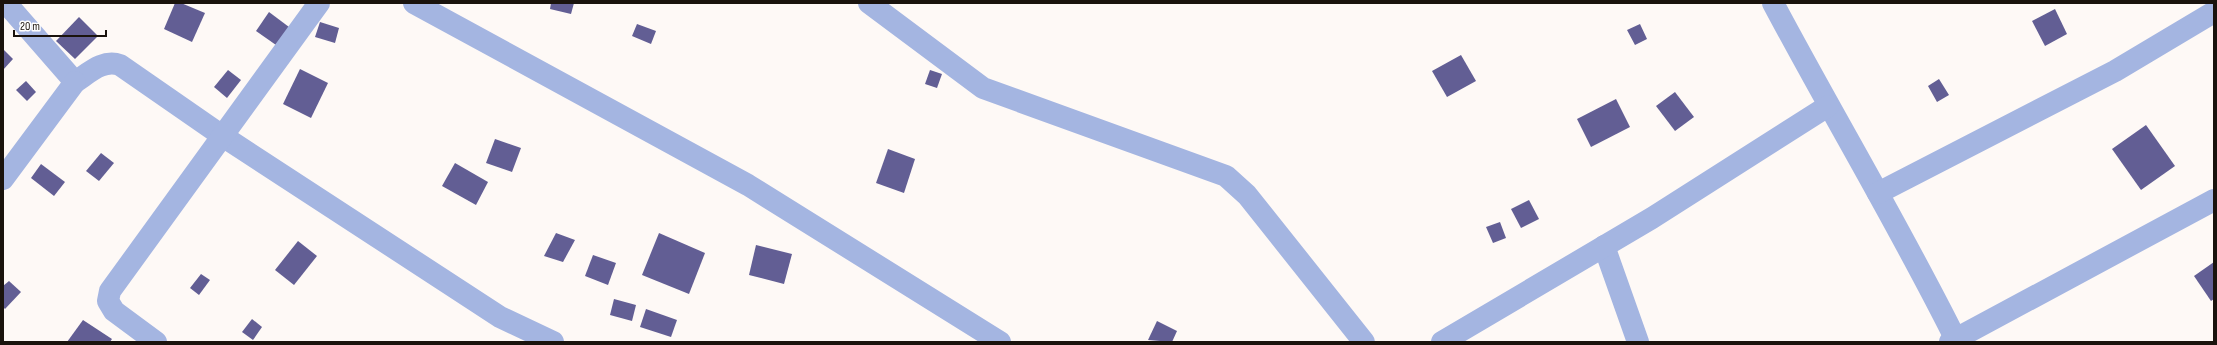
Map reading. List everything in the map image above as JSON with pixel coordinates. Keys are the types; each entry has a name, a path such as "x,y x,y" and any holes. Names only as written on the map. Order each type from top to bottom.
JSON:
{"street":[{"path":"6,3 75,82"},
{"path":"156,342 114,311 108,301 110,291 319,3"},
{"path":"414,3 748,184 1000,342"},
{"path":"869,3 983,88 1226,176 1247,195 1364,342"},
{"path":"1773,3 1828,106 1878,193 1954,341 2214,200"},
{"path":"1878,193 2115,71 2214,12"},
{"path":"3,179 75,82 102,65 112,62 120,65 222,135 500,317 553,342"},
{"path":"1442,342 1604,246 1828,106"},
{"path":"1604,246 1638,342"}],"building":[{"path":"175,3 181,3 205,13 192,42 164,29"},
{"path":"551,3 574,3 571,14 550,9"},
{"path":"2055,9 2067,34 2045,46 2032,21"},
{"path":"269,12 289,27 276,45 256,31"},
{"path":"79,17 98,36 75,59 56,41"},
{"path":"320,22 339,28 335,43 315,37"},
{"path":"637,24 656,31 651,44 632,36"},
{"path":"1640,24 1647,39 1635,45 1627,30"},
{"path":"3,49 13,59 3,70"},
{"path":"1461,55 1476,81 1447,97 1432,71"},
{"path":"300,69 328,83 311,118 283,104"},
{"path":"228,70 241,80 227,98 214,87"},
{"path":"930,70 942,74 937,88 925,84"},
{"path":"1939,79 1949,95 1937,102 1928,86"},
{"path":"26,81 36,92 27,101 16,90"},
{"path":"1675,92 1694,117 1675,131 1656,106"},
{"path":"1616,99 1630,127 1591,147 1577,119"},
{"path":"2146,125 2175,166 2141,190 2112,149"},
{"path":"495,139 521,148 512,172 486,163"},
{"path":"888,149 915,159 904,193 876,183"},
{"path":"101,153 114,163 99,181 86,171"},
{"path":"455,163 488,182 476,205 442,186"},
{"path":"41,164 65,182 54,196 31,178"},
{"path":"1529,200 1539,219 1521,228 1511,209"},
{"path":"1500,222 1506,238 1493,243 1486,227"},
{"path":"556,233 575,240 563,262 544,256"},
{"path":"659,233 705,253 689,294 642,275"},
{"path":"298,241 317,256 294,285 275,270"},
{"path":"756,245 792,254 784,284 749,275"},
{"path":"593,255 616,263 608,285 585,276"},
{"path":"2214,262 2214,299 2211,301 2194,276"},
{"path":"201,274 210,280 199,295 190,288"},
{"path":"9,281 21,292 5,309 3,307 3,286"},
{"path":"614,299 636,305 632,321 610,315"},
{"path":"646,309 677,320 671,337 640,327"},
{"path":"252,319 262,327 253,340 242,332"},
{"path":"83,320 112,339 110,342 67,342"},
{"path":"1157,321 1177,331 1172,342 1148,340"}]}
